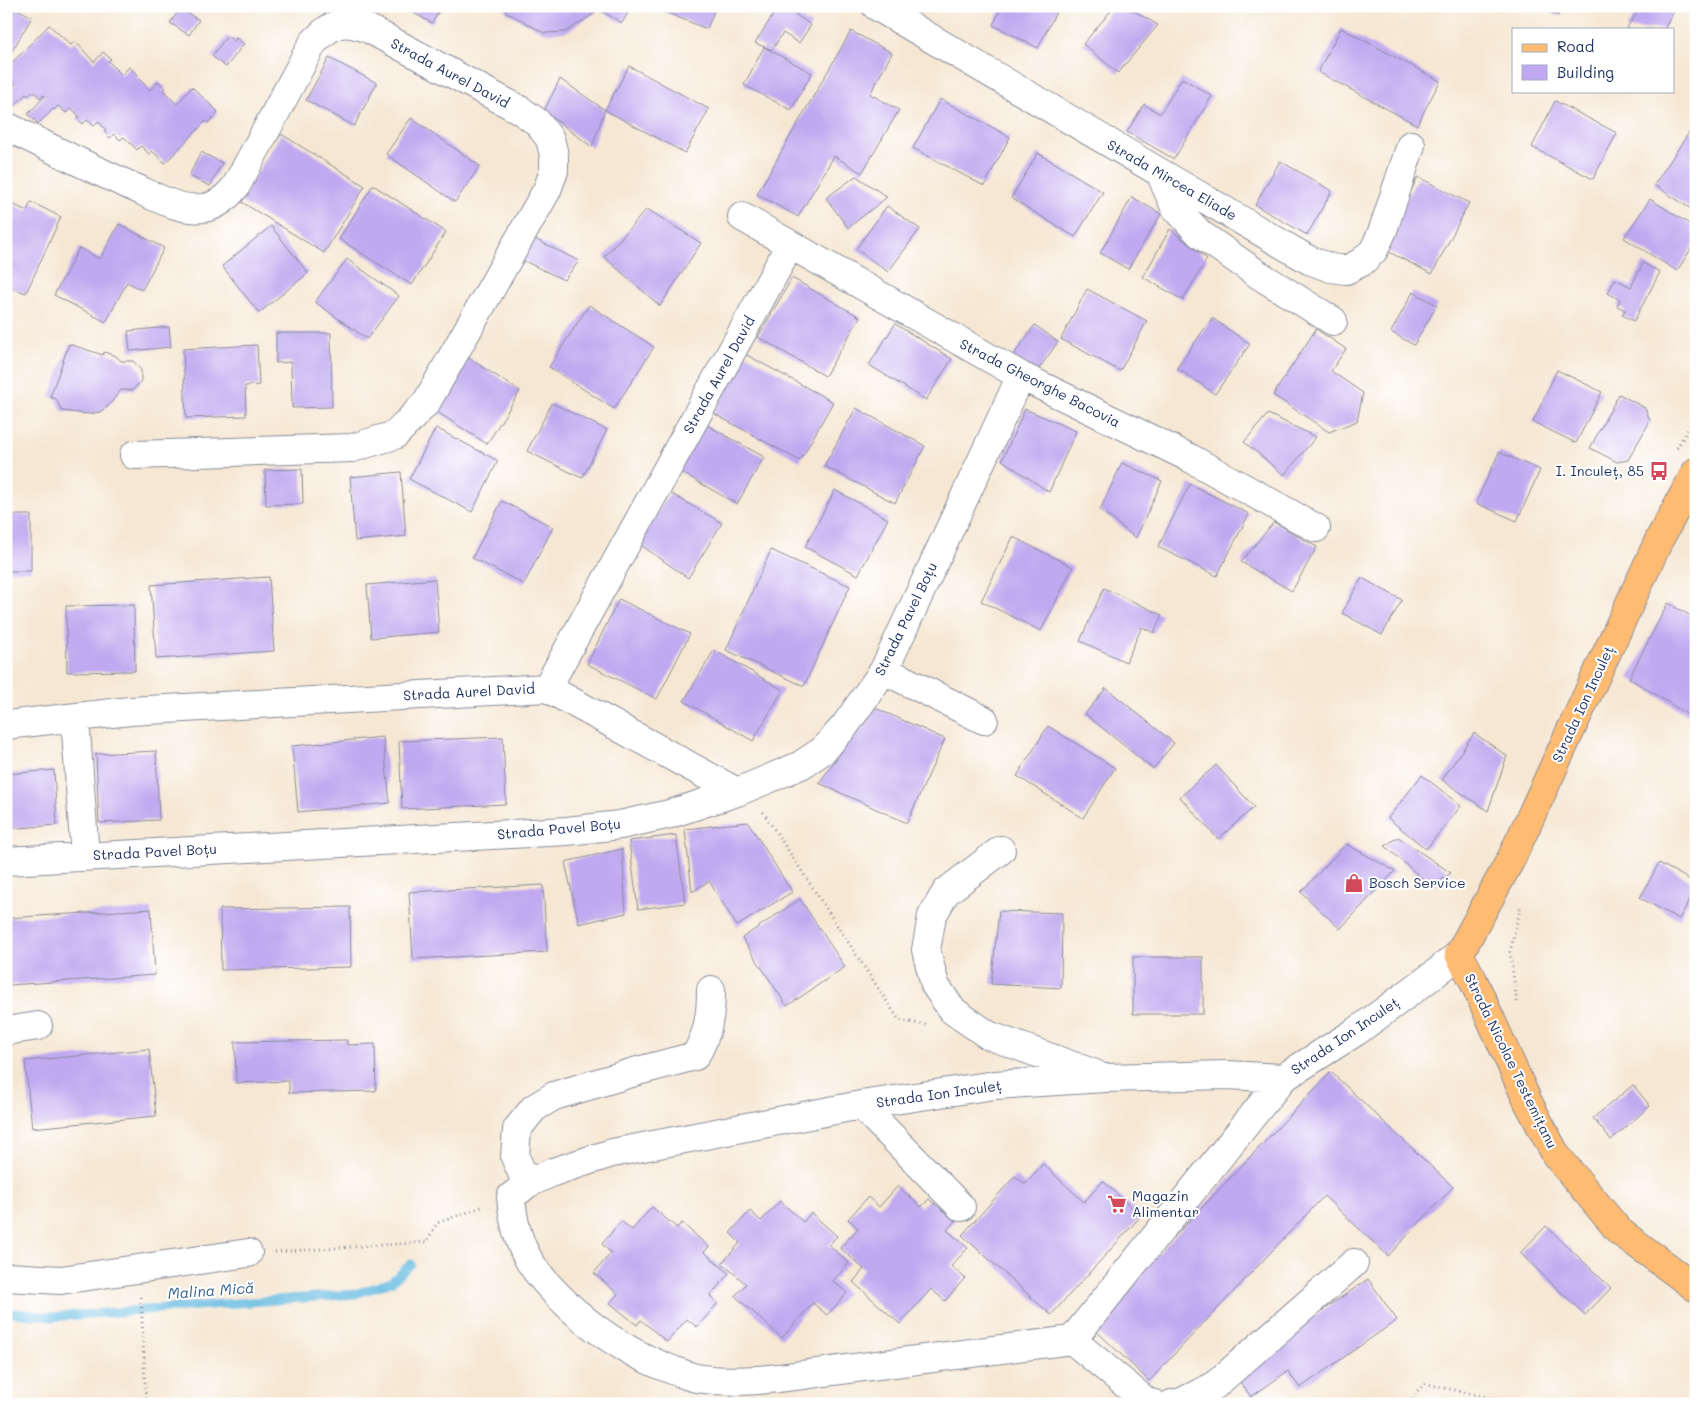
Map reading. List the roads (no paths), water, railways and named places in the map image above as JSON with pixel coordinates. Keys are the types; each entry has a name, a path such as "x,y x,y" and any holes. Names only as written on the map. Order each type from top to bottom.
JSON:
{"main road":[{"name":"Strada Ion Inculeț","path":"1460,954 1511,859 1660,538 1696,472"},
{"name":"Strada Nicolae Testemițanu","path":"1460,954 1528,1102 1556,1155 1619,1231 1696,1288"}],"street":[{"name":"Strada Mircea Eliade","path":"876,6 1309,260 1331,268 1346,270 1362,262 1374,250 1383,230 1411,145"},
{"name":"Strada Aurel David","path":"6,126 82,165 164,201 189,208 203,208 226,198 236,186 313,43 322,33 335,25 352,23 369,29 520,110 537,122 550,139 554,155 554,171 547,190 426,403 395,435 352,448 134,455"},
{"path":"1160,173 1175,207 1200,234 1258,275 1332,321"},
{"name":"Strada Gheorghe Bacovia","path":"742,217 1021,376 1190,458 1316,528"},
{"name":"Strada Aurel David","path":"6,725 130,711 547,688 790,245"},
{"name":"Strada Pavel Boțu","path":"6,861 567,831 620,825 670,814 737,792 801,765 822,751 844,727 884,670 1021,376"},
{"path":"884,670 984,720"},
{"path":"547,688 737,792"},
{"path":"75,718 86,856"},
{"path":"1001,850 946,892 932,916 926,950 935,985 952,1010 988,1035 1106,1078"},
{"name":"Strada Ion Inculeț","path":"519,1190 553,1172 612,1153 861,1105 995,1084 1106,1078 1227,1075 1283,1078 1357,1031 1436,974 1460,954"},
{"path":"711,990 711,1011 704,1042 694,1056 554,1096 534,1108 517,1129 515,1157 519,1190 512,1218 520,1245 530,1264 550,1289 597,1329 623,1347 660,1365 695,1378 724,1381 777,1378 1072,1340 1283,1078"},
{"path":"6,1031 38,1026"},
{"path":"861,1105 962,1207"},
{"path":"6,1277 61,1280 248,1253"},
{"path":"1172,1404 1182,1402 1214,1386 1354,1263"},
{"path":"1072,1340 1147,1402 1154,1404"}],"waterway":[{"name":"Malina Mică","path":"6,1312 51,1317 355,1294 391,1282 411,1264"}],"place":[{"name":"I. Inculeț, 85","path":"1659,471"},
{"name":"Bosch Service","path":"1354,883"},
{"name":"Magazin Alimentar","path":"1117,1204"}]}
